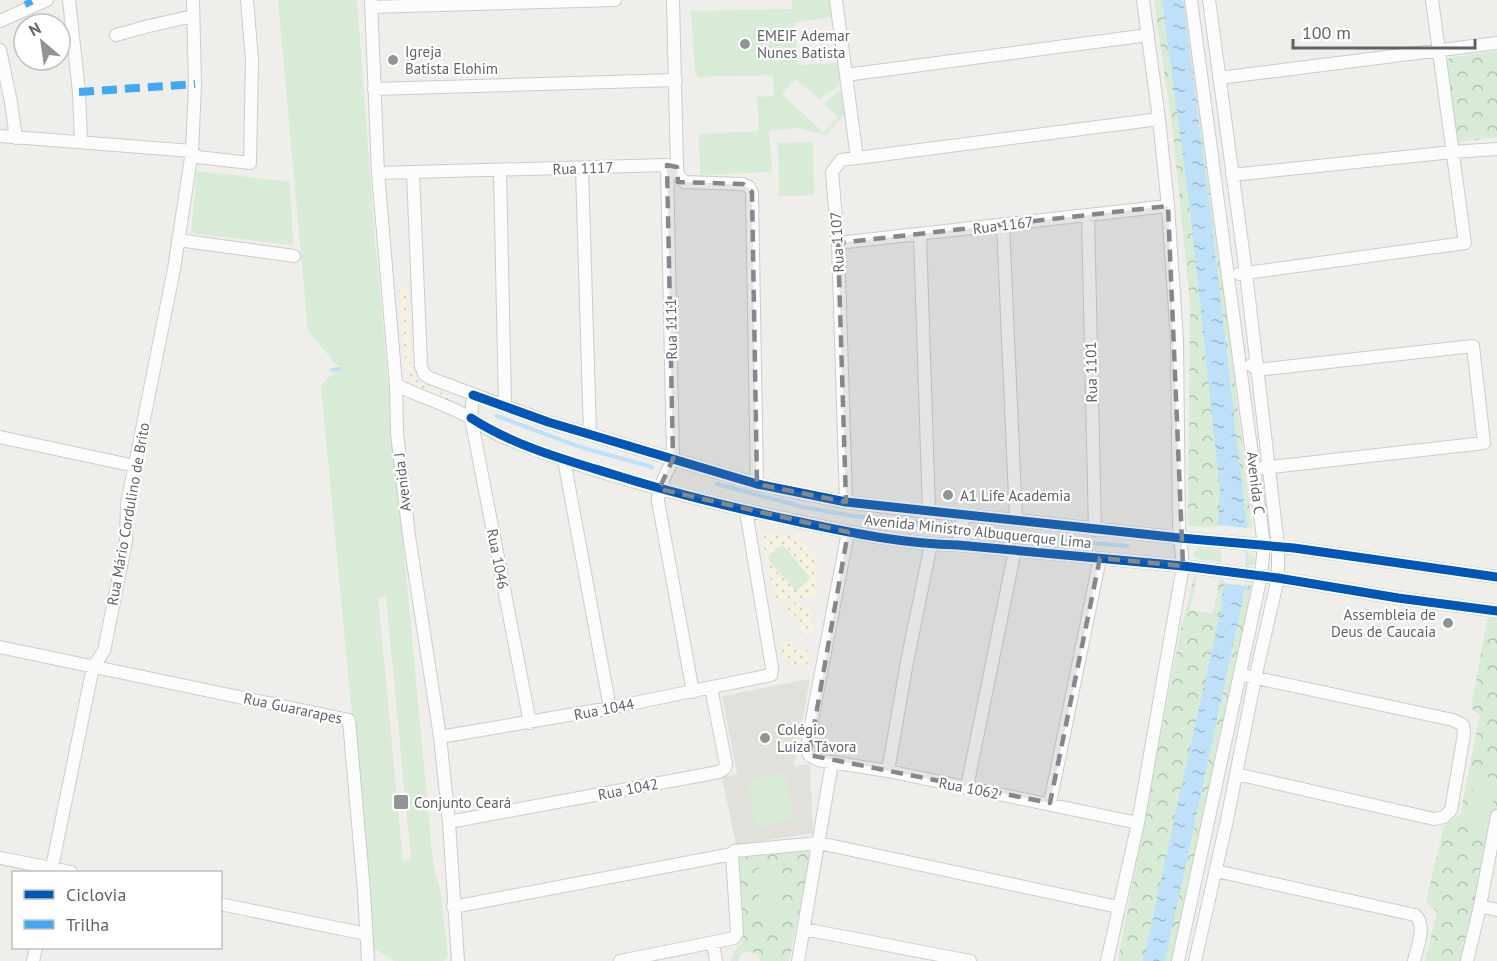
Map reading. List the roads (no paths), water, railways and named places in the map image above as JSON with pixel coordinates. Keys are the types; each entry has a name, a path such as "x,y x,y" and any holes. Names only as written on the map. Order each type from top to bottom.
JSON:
{"street":[{"path":"0,21 47,0"},
{"path":"69,0 79,92 81,142"},
{"name":"Rua Mário Cordulino de Brito","path":"51,870 93,667 104,651 126,541 127,504 178,240 192,151 195,84 193,0"},
{"path":"0,136 192,151 197,157 250,164 252,60 247,0"},
{"path":"371,4 615,0"},
{"name":"Rua 1111","path":"658,489 674,459 672,166 676,80 673,0"},
{"path":"836,0 857,158 1159,119"},
{"path":"1107,961 1138,823 1183,566 1180,538 1177,341 1168,206 1143,0"},
{"name":"Avenida C","path":"1178,961 1261,576 1264,545 1191,0"},
{"name":"Avenida C","path":"1195,961 1278,578 1278,546 1246,273 1209,0"},
{"path":"1229,275 1466,243 1432,0"},
{"name":"Avenida J","path":"371,4 378,173 396,385 397,433 409,536 440,737 449,822 458,961"},
{"path":"117,35 193,16"},
{"path":"846,75 1148,35"},
{"path":"1219,78 1497,43"},
{"path":"0,50 16,138"},
{"path":"374,89 676,80"},
{"path":"1232,175 1497,149"},
{"name":"Rua 1107","path":"846,502 838,243 832,172 841,160 857,158"},
{"path":"672,166 684,182 743,184 752,192 757,484"},
{"name":"Rua 1117","path":"413,173 672,166"},
{"path":"582,168 590,434"},
{"path":"500,170 506,406"},
{"path":"378,173 413,173"},
{"name":"Avenida Ministro Albuquerque Lima","path":"413,173 421,366 424,374 429,378 473,395 590,434 757,484 846,502 1095,530 1278,546 1497,577"},
{"name":"Rua 1167","path":"838,243 1168,206"},
{"name":"Rua 1101","path":"1088,215 1095,530"},
{"path":"1003,224 1016,520"},
{"path":"920,235 928,512"},
{"path":"178,240 294,256"},
{"path":"1241,368 1252,365 1257,370 1473,345 1484,443 1254,469"},
{"name":"Avenida Ministro Albuquerque Lima","path":"396,385 471,418 501,436 564,460 658,489 746,511 848,532 931,544 1183,566 1278,578 1497,612"},
{"name":"Rua 1046","path":"473,395 471,418 530,723"},
{"path":"0,437 135,466"},
{"path":"564,460 610,708"},
{"path":"658,489 660,512 693,692"},
{"name":"Rua 1044","path":"440,737 530,723 768,677 772,673 772,668 746,511"},
{"path":"958,545 964,515"},
{"name":"Rua 1062","path":"848,532 807,746 809,755 832,763 888,771 1138,823"},
{"path":"888,771 931,544"},
{"path":"967,788 1015,550"},
{"path":"1050,803 1100,558"},
{"name":"Rua Guararapes","path":"0,647 349,720 368,961"},
{"path":"1236,774 1434,819 1444,817 1451,810 1464,734 1463,726 1453,720 1240,675"},
{"name":"Rua 1042","path":"449,822 719,772 725,768 726,764 711,688"},
{"path":"798,961 832,763"},
{"path":"1467,961 1497,816"},
{"path":"1208,818 1227,820"},
{"path":"453,907 732,854 734,851 819,843 1118,907"},
{"path":"620,961 734,938 737,933 732,854"},
{"path":"0,858 51,870"},
{"path":"1216,871 1403,911 1419,918 1422,927 1414,961"},
{"path":"222,904 366,934"},
{"path":"1480,906 1497,910"},
{"path":"804,929 970,961"},
{"path":"713,943 716,961"}],"water":[{"path":"1162,0 1183,0 1247,528 1247,580 1165,961 1143,961 1221,609 1224,583 1218,525 1220,492 1190,209"}],"waterway":[{"path":"332,370 339,369"},
{"path":"497,416 580,447 652,467"},
{"path":"717,484 803,507 853,516 941,525"},
{"path":"990,531 1054,540 1127,546"}],"tram line":[{"path":"354,366 408,961"}],"railway":[{"path":"318,0 354,366"},
{"path":"327,0 345,182 372,403 424,961"}],"place":[{"name":"EMEIF Ademar Nunes Batista","path":"745,44"},
{"name":"Igreja Batista Elohim","path":"393,60"},
{"name":"A1 Life Academia","path":"948,495"},
{"name":"Assembleia de Deus de Caucaia","path":"1448,623"},
{"name":"Colégio Luíza Távora","path":"765,738"},
{"name":"Conjunto Ceará","path":"401,802"}]}
